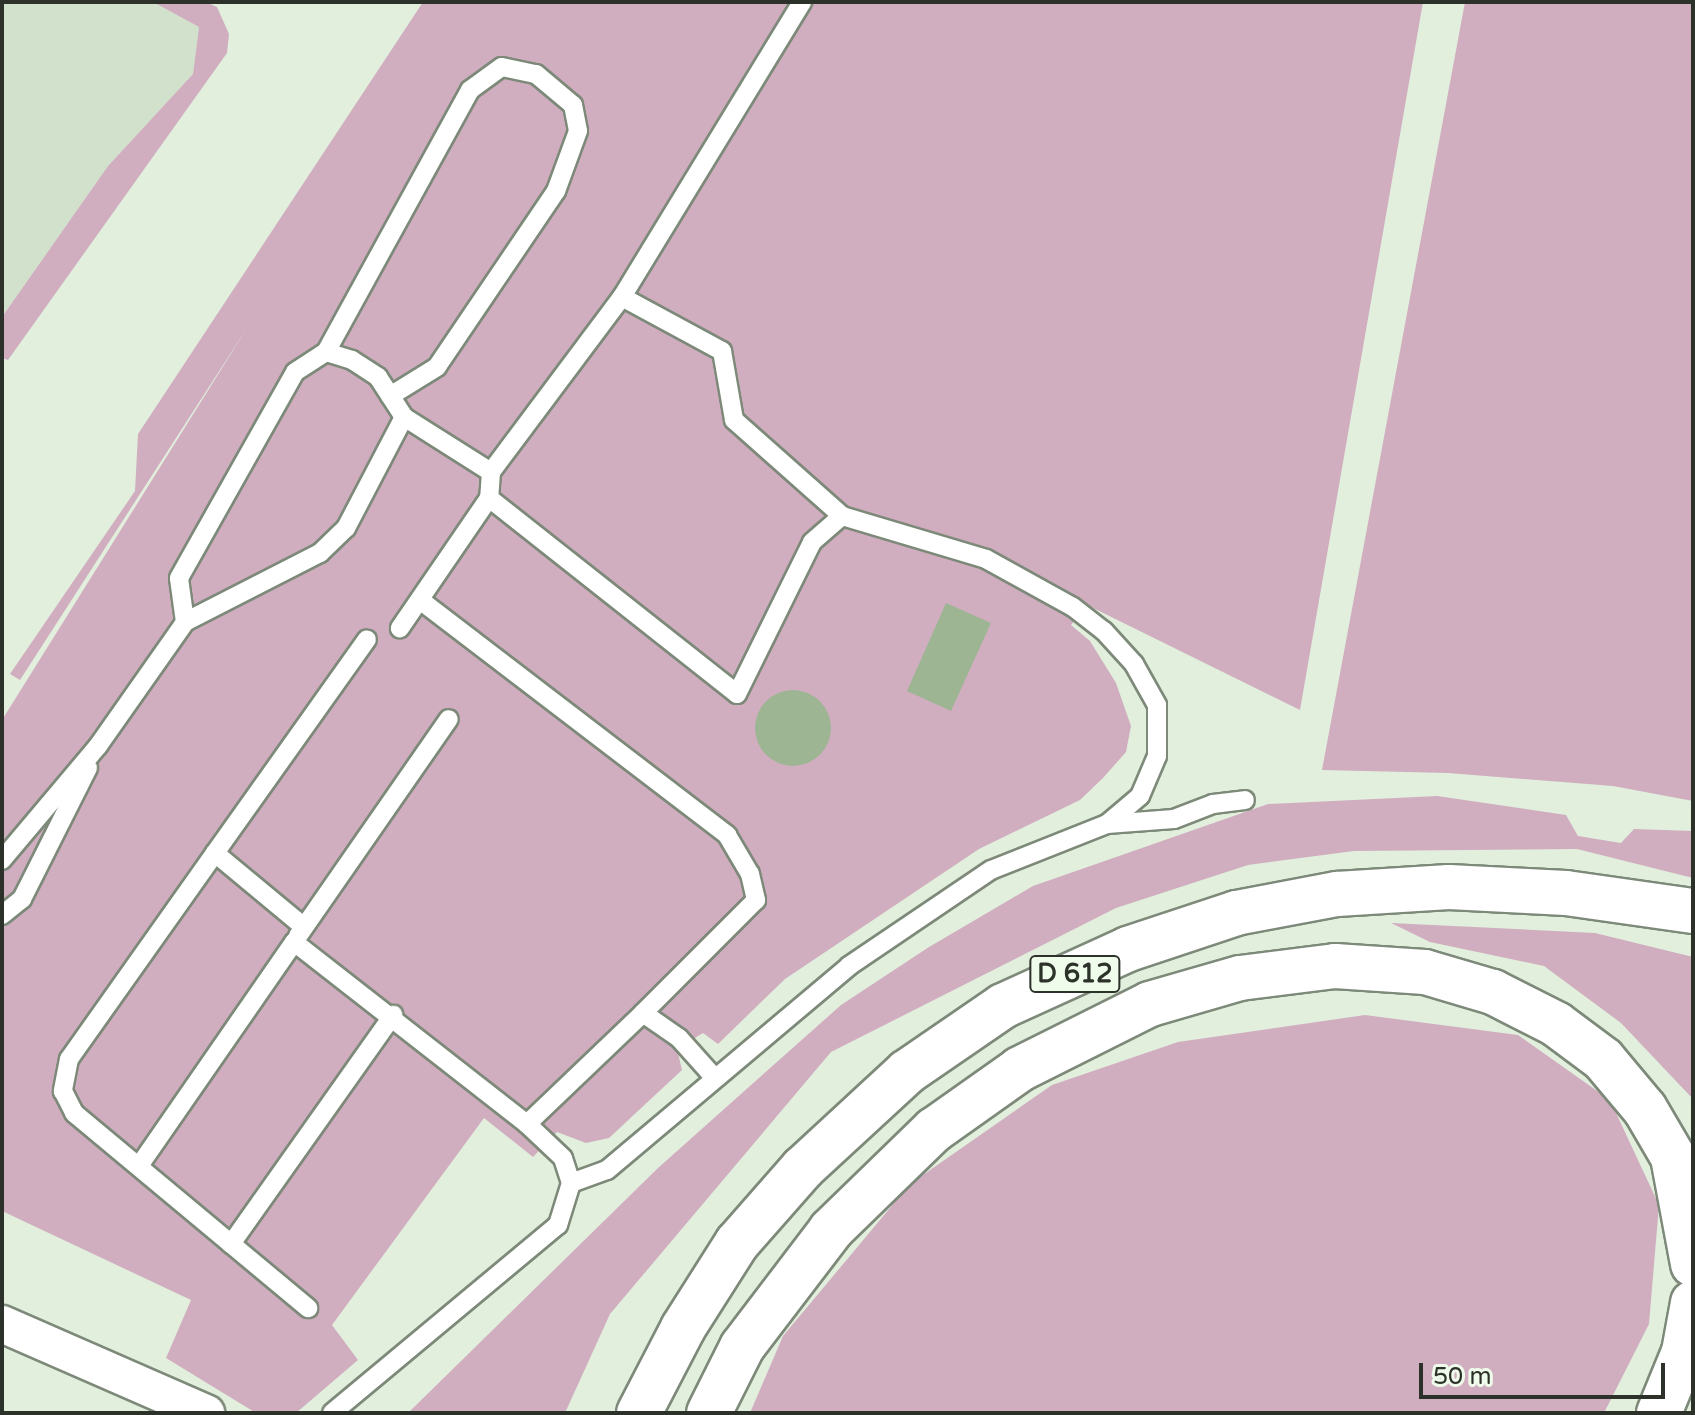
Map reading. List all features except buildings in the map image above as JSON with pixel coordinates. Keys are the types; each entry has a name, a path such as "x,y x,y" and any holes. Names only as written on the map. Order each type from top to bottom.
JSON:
{"highway":[{"name":"D 612","path":"639,1413 683,1328 737,1243 803,1168 907,1072 1003,1006 1128,949 1236,913 1337,894 1463,887 1566,893 1693,911"},
{"path":"709,1413 742,1347 831,1230 934,1130 1020,1069 1137,1010 1240,978 1335,966 1425,972 1493,992 1556,1024 1603,1059 1645,1109 1673,1157 1693,1264"},
{"path":"1659,1413 1684,1352 1693,1303"}],"street":[{"path":"2,1324 206,1413"}],"lane":[{"path":"400,628 489,498 491,472 622,297 802,2"},
{"path":"185,622 179,578 295,372 326,352 470,90 502,67 536,74 573,105 578,131 556,191 437,367 390,396"},
{"path":"622,297 722,351 734,420 842,516 986,559 1073,607 1134,664 1157,705 1157,756 1140,796 1107,824"},
{"path":"326,352 352,360 378,377 404,417 491,472"},
{"path":"2,860 98,746 185,622 320,553 346,528 404,417"},
{"path":"489,498 737,694 812,542 842,516"},
{"path":"420,600 727,835 750,874 756,900 527,1124"},
{"path":"308,1308 74,1113 63,1091 69,1059 367,639"},
{"path":"139,1166 449,719"},
{"path":"2,915 22,899 52,847 98,746"},
{"path":"571,1183 607,1170 713,1076 849,966 991,870 1107,824 1174,819 1213,804 1245,800"},
{"path":"215,853 299,934 527,1124 563,1158 571,1183 558,1225 332,1413"},
{"path":"643,1013 679,1038 713,1076"},
{"path":"231,1244 393,1015"}],"shaded area":[{"path":"2,2 153,2 199,27 193,74 108,166 2,317"},
{"path":"153,2 206,2 217,7 229,34 227,53 8,360 2,358 2,317 108,166 193,74 199,27"},
{"path":"423,2 1423,2 1300,710 1087,605 1071,625 1090,641 1116,683 1131,726 1126,752 1103,778 1080,800 979,849 785,979 718,1044 703,1033 677,1049 682,1070 609,1138 586,1143 557,1132 533,1157 484,1118 332,1325 358,1360 296,1413 256,1413 166,1358 191,1300 2,1211 2,720 247,328 20,680 10,674 135,491 138,434"},
{"path":"1465,2 1693,2 1693,801 1613,786 1448,773 1322,770"},
{"path":"946,603 991,623 951,711 907,691"},
{"path":"793,690 808,693 820,701 828,713 831,728 828,743 820,755 808,763 793,766 778,763 766,755 758,743 755,728 758,713 766,701 778,693"},
{"path":"1437,796 1566,815 1578,836 1621,843 1634,829 1693,831 1693,878 1577,849 1354,851 1248,865 1116,908 831,1052 610,1314 565,1413 408,1413 658,1168 841,1005 929,947 1033,886 1268,804"},
{"path":"1391,923 1595,933 1693,957 1693,1099 1621,1023 1544,966 1430,942"},
{"path":"1365,1015 1518,1035 1610,1100 1659,1205 1649,1324 1604,1413 750,1413 783,1336 910,1184 1052,1085 1178,1042"}]}
